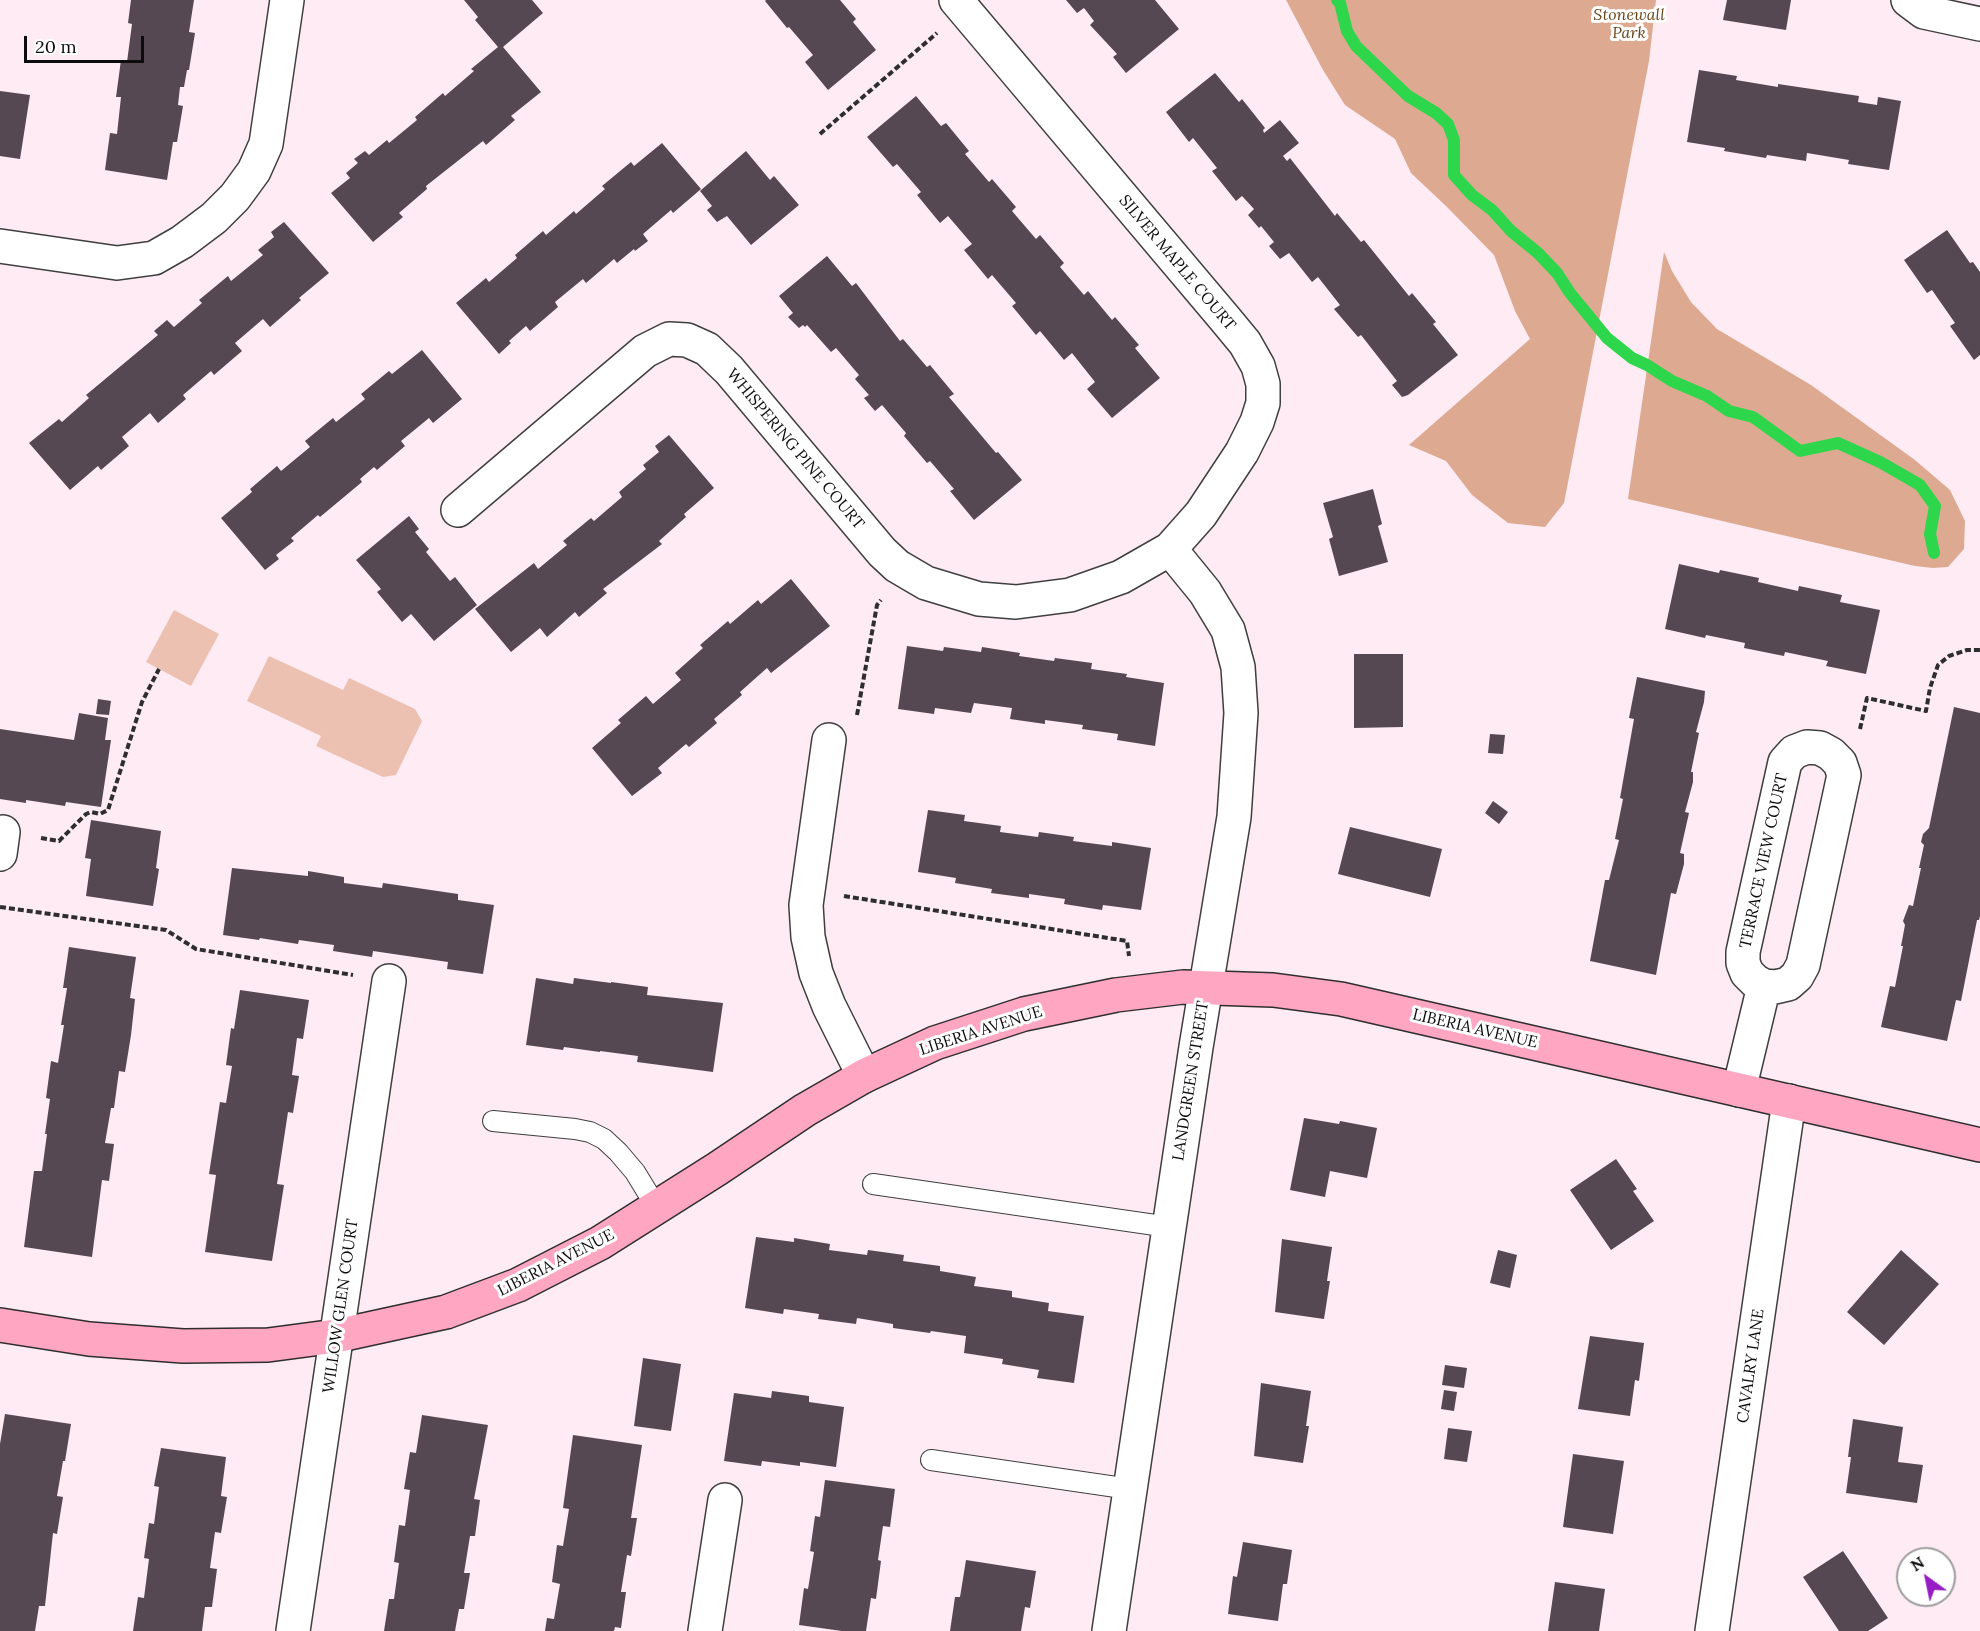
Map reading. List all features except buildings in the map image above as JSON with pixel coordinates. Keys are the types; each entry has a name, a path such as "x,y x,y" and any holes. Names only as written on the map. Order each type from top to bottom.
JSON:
{"main road":[{"name":"LIBERIA AVENUE","path":"0,1325 89,1339 183,1346 268,1345 336,1336 446,1312 518,1285 600,1243 805,1110 864,1076 935,1043 1024,1014 1134,992 1206,987 1273,990 1341,999 1980,1145"}],"street":[{"path":"0,246 117,263 154,258 182,242 214,218 248,180 266,144 287,0"},
{"path":"1908,0 1924,12 1980,24"},
{"name":"SILVER MAPLE COURT","path":"960,5 1245,343 1258,366 1263,384 1263,403 1257,422 1242,452 1201,514 1170,549"},
{"name":"WHISPERING PINE COURT","path":"458,510 645,351 669,339 687,340 707,348 729,370 882,552 904,571 937,588 979,599 1016,602 1070,595 1121,577 1170,549"},
{"name":"LANDGREEN STREET","path":"1109,1631 1169,1227 1234,817 1240,713 1238,667 1228,630 1205,592 1170,549"},
{"path":"829,740 806,905 808,938 816,973 864,1076"},
{"name":"TERRACE VIEW COURT","path":"1764,986 1747,973 1743,963 1743,952 1785,762 1794,752 1807,747 1820,748 1836,758"},
{"path":"1739,1090 1764,986 1776,987 1788,984 1797,976 1803,965 1844,775 1836,758"},
{"name":"WILLOW GLEN COURT","path":"293,1631 388,981"},
{"name":"CAVALRY LANE","path":"1712,1631 1790,1101"},
{"path":"705,1631 725,1500"}],"lane":[{"path":"493,1121 575,1129 590,1132 604,1139 635,1172 657,1208"},
{"path":"873,1184 1169,1227"},
{"path":"931,1460 1130,1489"}],"path":[{"path":"820,134 960,5"},
{"path":"829,740 852,743 877,605 904,571"},
{"path":"1836,758 1859,735 1867,698 1926,711 1930,688 1938,665 1949,656 1967,650 1980,650"},
{"path":"2,843 59,841 86,814 90,812 100,814 108,810 142,702 159,669"},
{"path":"808,890 1127,941 1134,992"},
{"path":"0,907 166,930 196,949 388,981"}],"shaded area":[{"path":"174,610 219,634 191,686 146,662"},
{"path":"269,656 343,690 349,678 415,709 422,721 396,775 383,777 316,746 321,736 247,701"}],"green space":[{"name":"Stonewall Park","path":"1286,0 1656,0 1649,61 1564,503 1545,527 1508,523 1472,495 1446,461 1409,445 1530,339 1515,311 1494,255 1411,173 1395,139 1345,105 1323,70"},
{"path":"1664,252 1672,271 1691,302 1717,329 1811,385 1915,460 1950,490 1965,521 1964,549 1948,567 1915,566 1628,499"}],"waterway":[{"path":"1337,0 1340,3 1347,31 1356,46 1408,96 1436,113 1448,124 1454,140 1454,175 1472,195 1492,210 1511,231 1538,253 1557,273 1570,293 1607,338 1632,358 1672,381 1707,396 1729,411 1753,417 1800,451 1838,443 1880,462 1920,485 1935,506 1930,534 1934,553"}]}
